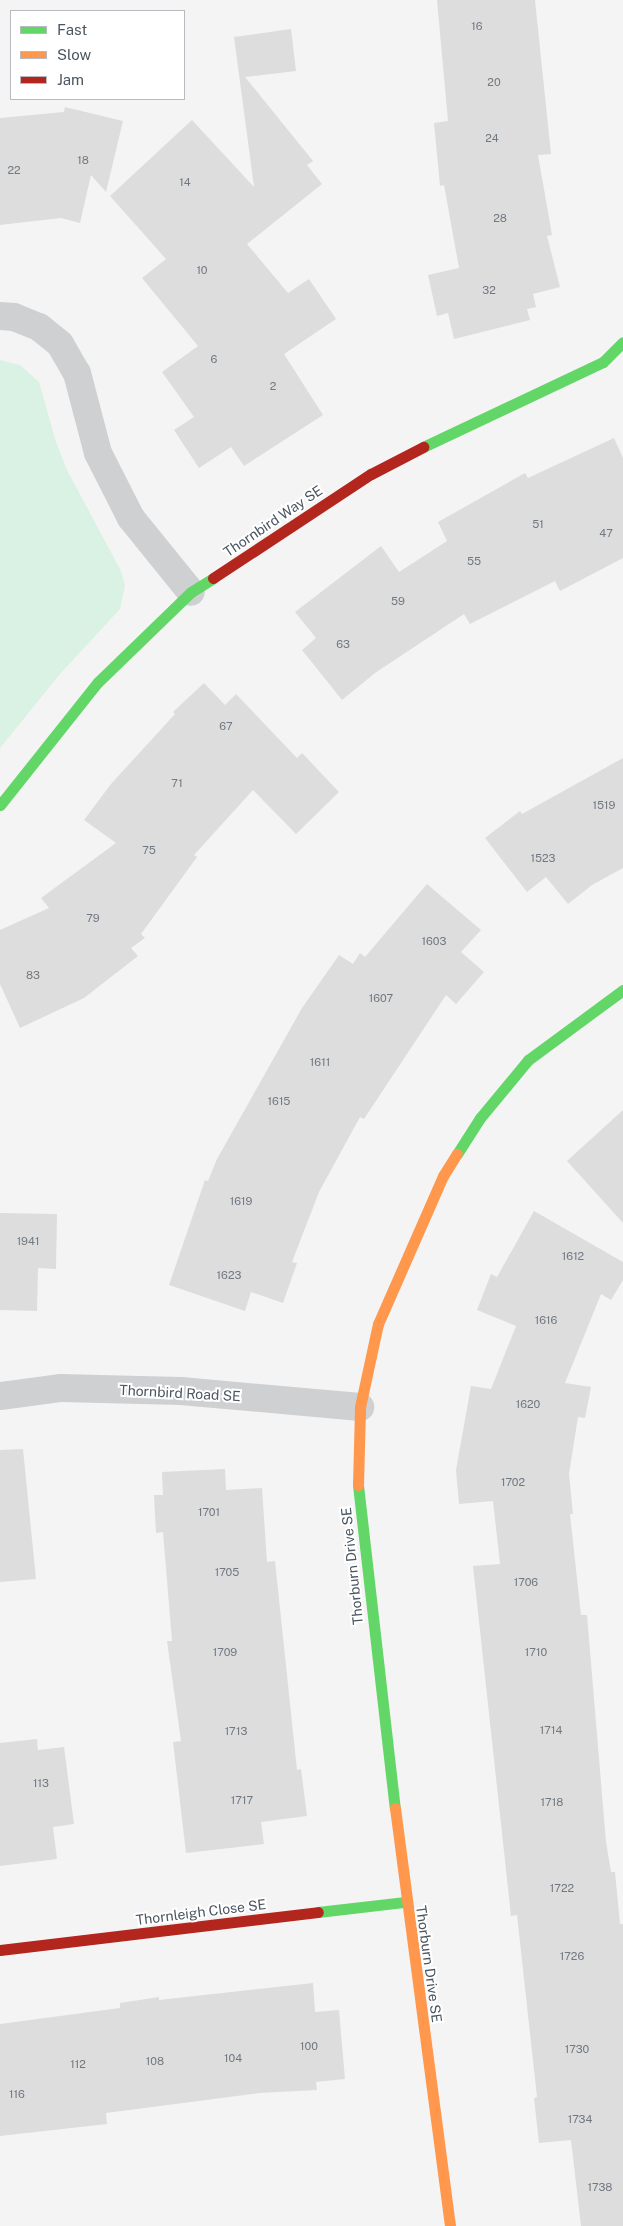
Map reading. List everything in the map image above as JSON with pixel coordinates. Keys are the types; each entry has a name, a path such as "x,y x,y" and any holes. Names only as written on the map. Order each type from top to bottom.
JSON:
{"street":[{"path":"0,316 14,317 39,327 60,344 77,373 98,453 131,518 191,592"},
{"name":"Thornbird Way SE","path":"0,806 98,682 191,592 371,474 474,420 603,362 623,342"},
{"name":"Thorburn Drive SE","path":"450,2226 405,1902 358,1481 360,1407 378,1324 448,1168 480,1118 528,1060 623,990"},
{"name":"Thornbird Road SE","path":"0,1396 61,1388 181,1391 360,1407"},
{"name":"Thornleigh Close SE","path":"0,1950 405,1902"}],"green space":[{"path":"0,360 20,365 39,382 56,442 67,470 121,571 125,586 120,609 60,674 0,748"}],"building":[{"path":"437,0 535,0 551,154 538,155 552,235 547,236 560,287 533,294 536,307 527,309 530,320 454,339 448,313 437,316 428,275 459,268 444,185 440,186 434,123 448,121"},
{"path":"291,29 296,71 245,77 313,161 307,165 322,184 247,244 288,293 309,279 336,319 284,354 323,415 244,466 231,447 199,468 174,430 194,417 162,372 198,346 142,278 166,259 110,196 192,120 254,187 234,37"},
{"path":"65,107 123,121 106,192 91,175 80,223 61,218 0,225 0,118 64,112"},
{"path":"614,438 623,458 623,558 560,591 555,581 470,624 464,614 375,673 342,700 302,650 316,638 295,612 381,546 399,572 447,541 438,522 525,473 528,478"},
{"path":"204,683 225,705 236,694 297,758 302,753 339,792 296,834 253,790 194,855 197,857 141,934 145,938 131,948 138,956 84,998 20,1028 0,984 0,930 49,908 41,898 116,843 84,820 111,784 175,714 173,712"},
{"path":"623,758 623,868 592,885 568,904 546,877 527,892 485,838 520,811 522,814"},
{"path":"427,884 481,930 461,952 484,972 456,1004 446,995 364,1119 360,1117 319,1192 292,1262 297,1263 283,1303 251,1292 245,1311 169,1285 205,1180 208,1181 217,1159 302,1008 339,955 353,964 360,953 365,957"},
{"path":"623,1110 623,1223 567,1161"},
{"path":"534,1211 623,1262 623,1280 611,1300 601,1294 565,1383 591,1387 585,1418 578,1417 569,1474 573,1514 570,1514 581,1615 587,1615 606,1842 611,1872 615,1872 620,1924 623,1924 623,2226 581,2226 571,2140 539,2143 534,2098 537,2097 517,1915 511,1916 473,1566 500,1564 493,1501 459,1504 456,1470 471,1386 491,1389 516,1326 477,1310 491,1274 497,1277"},
{"path":"0,1213 57,1214 56,1269 38,1268 37,1311 0,1310"},
{"path":"23,1449 36,1579 0,1582 0,1450"},
{"path":"225,1469 226,1490 262,1488 267,1562 275,1561 297,1770 301,1769 307,1816 261,1822 264,1844 186,1853 173,1742 181,1741 167,1641 172,1641 163,1532 156,1533 154,1495 163,1495 162,1472"},
{"path":"37,1739 38,1750 64,1747 74,1824 53,1827 57,1859 0,1866 0,1743"},
{"path":"313,1983 315,2012 339,2010 345,2079 316,2082 317,2090 259,2093 106,2113 107,2124 0,2136 0,2024 120,2008 120,2003 159,1997 159,2000"}],"traffic: fast":[{"path":"423,447 603,362 623,342"},
{"path":"0,805 98,682 191,592 213,578"},
{"path":"457,1154 480,1118 528,1060 623,990"},
{"path":"358,1485 395,1808"},
{"path":"318,1912 405,1902"}],"traffic: slow":[{"path":"358,1485 360,1407 378,1324 443,1176 457,1154"},
{"path":"395,1808 450,2226"}],"traffic: jam":[{"path":"213,578 371,474 423,447"},
{"path":"0,1950 318,1912"}]}
